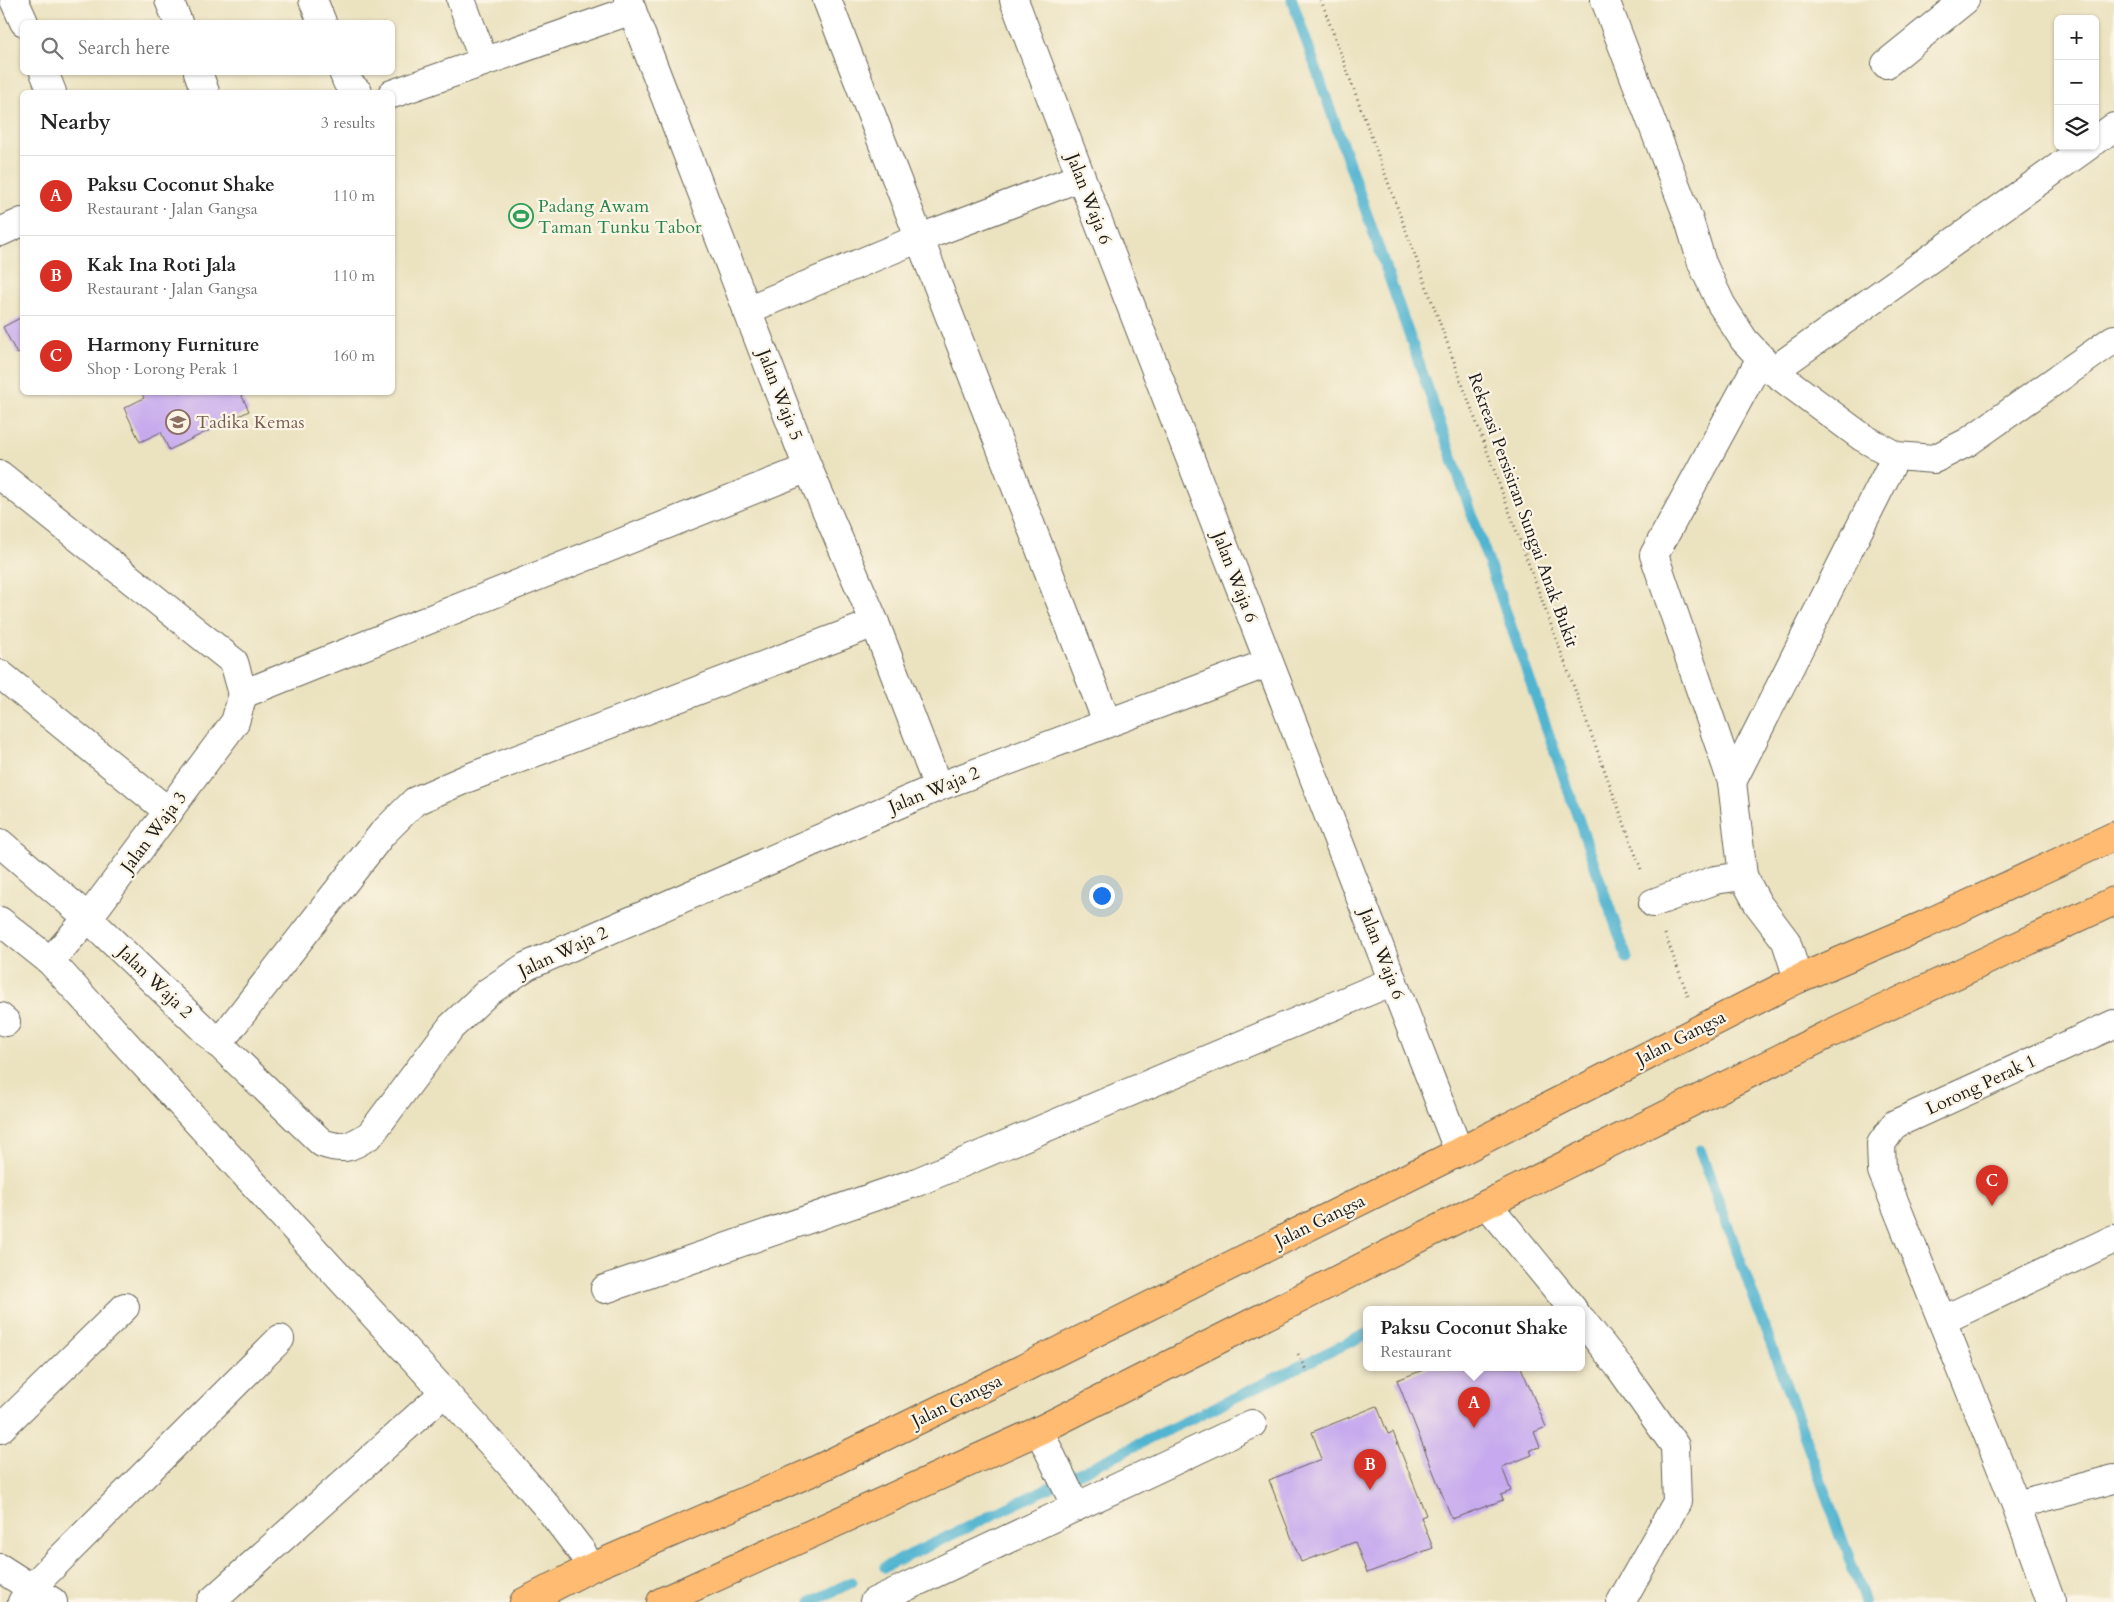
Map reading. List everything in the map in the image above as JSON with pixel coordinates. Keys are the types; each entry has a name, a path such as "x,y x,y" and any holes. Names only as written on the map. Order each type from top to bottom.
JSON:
{"main road":[{"name":"Jalan Gangsa","path":"524,1602 590,1568 814,1470 1459,1152 1798,978 1924,925 2114,836"},
{"path":"661,1602 1043,1437 1487,1204 1828,1035 2114,901"}],"street":[{"path":"14,0 23,20"},
{"path":"169,0 177,20"},
{"path":"312,0 321,20"},
{"path":"461,0 484,61"},
{"path":"828,0 1107,722"},
{"name":"Jalan Waja 6","path":"1014,0 1268,663 1459,1152"},
{"path":"1605,0 1689,220 1702,263 1720,304 1744,340 1767,365 1825,412 1862,437 1896,456 1934,459 1968,442 2114,339"},
{"path":"1886,64 1965,0"},
{"path":"395,93 630,5"},
{"name":"Jalan Waja 5","path":"630,5 808,468 875,622 938,787"},
{"path":"45,75 51,90"},
{"path":"199,75 205,90"},
{"path":"344,75 347,82 356,90"},
{"path":"2099,138 2114,127"},
{"path":"1798,978 1786,941 1758,904 1743,876 1732,782 1654,555 1767,365 2082,150"},
{"path":"747,310 920,238 1081,178"},
{"path":"0,232 20,223"},
{"path":"1732,782 1896,456"},
{"path":"0,475 234,662 243,694 808,468"},
{"path":"218,1044 382,834 415,801 477,774 875,622"},
{"name":"Jalan Waja 2","path":"0,843 88,918 322,1143 338,1148 354,1144 370,1135 451,1027 488,992 527,966 938,787 1268,663"},
{"path":"0,674 169,812"},
{"name":"Jalan Waja 3","path":"50,961 88,918 235,722 243,694"},
{"path":"1653,903 1715,880 1743,876"},
{"path":"0,921 50,961 445,1392 550,1509 582,1552 590,1568"},
{"path":"605,1289 917,1182 1393,981"},
{"name":"Lorong Perak 1","path":"1943,1320 1882,1171 1881,1144 1895,1124 2114,1024"},
{"path":"1487,1204 1571,1306"},
{"path":"2050,1602 2016,1505 1943,1320 2114,1239"},
{"path":"0,1429 125,1307"},
{"path":"1585,1324 1620,1368 1675,1446 1677,1502 1621,1602"},
{"path":"26,1595 280,1338"},
{"path":"211,1602 445,1392"},
{"path":"874,1602 1072,1498 1252,1424"},
{"path":"1043,1437 1072,1498"},
{"path":"2016,1505 2114,1479"},
{"path":"0,1568 26,1595 53,1602"}],"path":[{"name":"Rekreasi Persisiran Sungai Anak Bukit","path":"1320,0 1699,1028"},
{"path":"1298,1354 1307,1372"}],"building":[{"path":"20,318 20,352 17,354 3,327"},
{"name":"Tadika Kemas","path":"142,395 241,395 249,411 169,450 161,432 140,442 124,408 144,398"},
{"path":"1421,1371 1523,1371 1546,1427 1534,1432 1540,1447 1530,1450 1532,1455 1502,1467 1511,1491 1501,1495 1503,1500 1452,1519 1397,1380"},
{"path":"1377,1406 1388,1434 1393,1432 1426,1515 1421,1517 1433,1548 1367,1573 1355,1542 1301,1562 1269,1480 1322,1459 1312,1432"}],"waterway":[{"path":"1292,0 1627,958"},
{"path":"1700,1150 1865,1602"},
{"path":"885,1567 1363,1335"},
{"path":"811,1602 852,1582"}],"place":[{"name":"Padang Awam Taman Tunku Tabor","path":"521,216"},
{"name":"Tadika Kemas","path":"178,422"},
{"name":"Harmony Furniture","path":"1992,1206"},
{"name":"Paksu Coconut Shake","path":"1474,1428"},
{"name":"Kak Ina Roti Jala","path":"1370,1490"}]}
